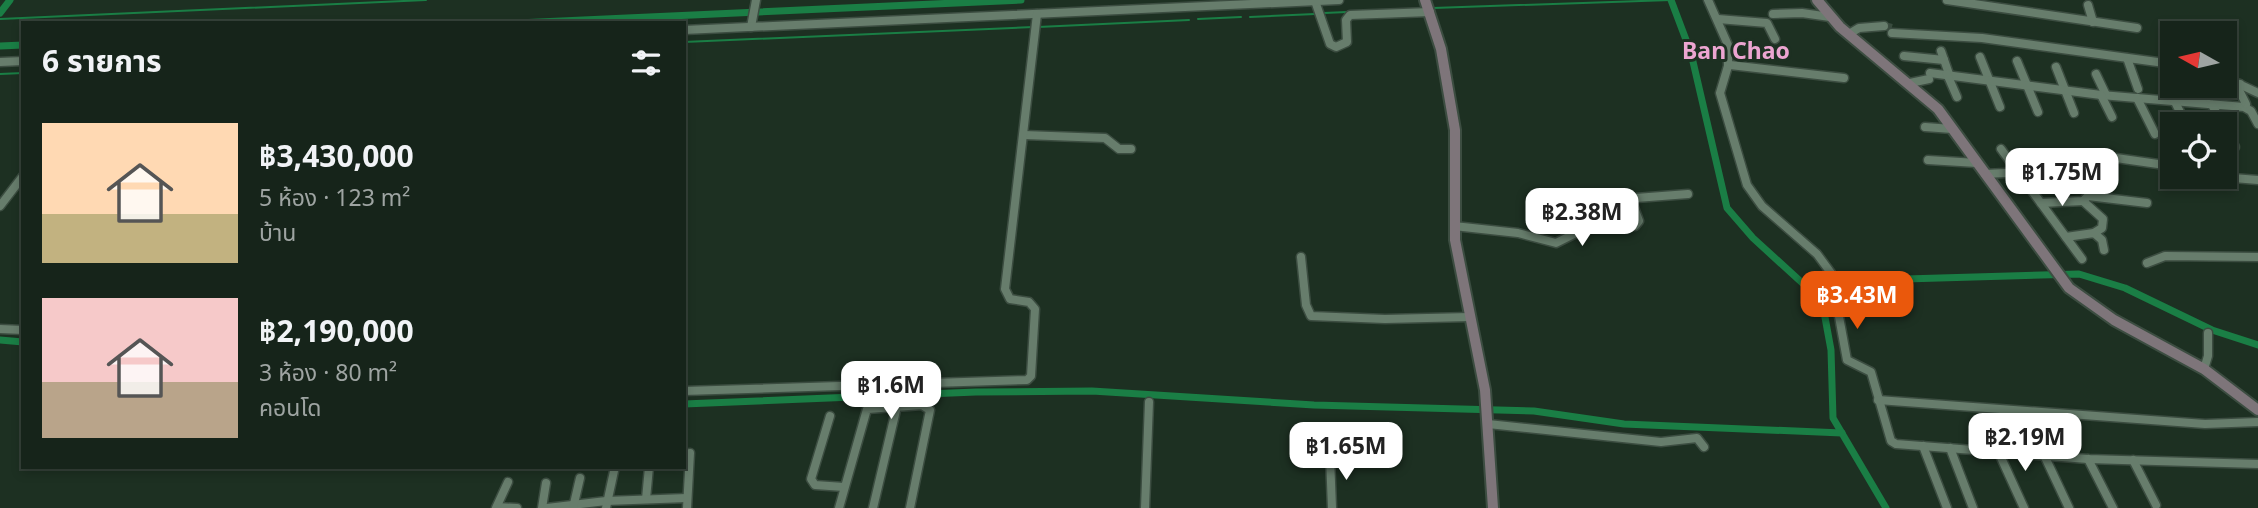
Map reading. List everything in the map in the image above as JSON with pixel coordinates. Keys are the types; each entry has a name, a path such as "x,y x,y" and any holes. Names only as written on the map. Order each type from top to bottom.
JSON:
{"street":[{"path":"751,25 756,0"},
{"path":"686,30 751,25 1037,22 1339,0"},
{"path":"1708,0 1728,42 1730,65 1720,93 1740,157 1742,176 1762,206 1816,254 1831,274 1835,283 1833,297 1847,360 1869,370 1891,441 2088,459 2258,464"},
{"path":"1817,0 1830,17 1849,34 1930,101 2063,281 2098,310 2204,369 2258,410"},
{"path":"1947,0 2137,28"},
{"path":"1315,1 1330,44 1336,47 1347,42 1346,20 1350,15 1428,7 1441,49 1455,130 1456,255 1486,394 1493,508"},
{"path":"2088,5 2094,22"},
{"path":"1773,14 1802,13 1830,17"},
{"path":"1718,19 1767,23 1775,39"},
{"path":"686,391 1027,380 1033,371 1035,309 1030,302 1010,299 1005,289 1037,22"},
{"path":"1849,34 1858,28 1872,27 1905,33 1982,38 2160,63"},
{"path":"1941,51 1957,97"},
{"path":"1904,56 1944,60"},
{"path":"1980,57 2000,107"},
{"path":"2127,58 2155,134"},
{"path":"0,62 21,61"},
{"path":"2017,61 2038,112"},
{"path":"1730,65 1792,71 1803,76 1844,78"},
{"path":"2056,67 2074,113"},
{"path":"1908,81 1948,74 2103,95 2160,95"},
{"path":"2096,74 2112,117"},
{"path":"2237,83 2258,93"},
{"path":"2240,84 2239,90 2246,104"},
{"path":"2189,98 2248,109 2258,124"},
{"path":"2209,98 2216,112"},
{"path":"1925,127 1952,129"},
{"path":"1024,135 1105,138 1119,149 1131,149"},
{"path":"2001,149 2082,259"},
{"path":"1985,174 2083,169 2088,167 2088,158 2095,155 2160,164"},
{"path":"1928,160 1977,163"},
{"path":"2237,178 2258,180"},
{"path":"0,205 21,179"},
{"path":"1454,226 1518,233 1556,243 1594,224 1635,226 1639,221 1632,202 1636,198 1688,194"},
{"path":"2041,203 2083,201 2088,196 2095,195 2147,203"},
{"path":"2066,237 2094,233 2102,228 2103,219 2083,201"},
{"path":"2094,233 2102,240 2104,250"},
{"path":"1301,257 1306,279 1307,311 1311,316 1399,320 1469,317"},
{"path":"2147,263 2158,257 2258,257"},
{"path":"0,329 21,330"},
{"path":"2204,369 2208,356 2208,333"},
{"path":"1878,400 2205,424 2258,422"},
{"path":"1145,508 1149,402"},
{"path":"839,508 863,413 873,407 922,405 930,410 910,508"},
{"path":"873,508 897,406"},
{"path":"830,416 811,478 815,485 844,487"},
{"path":"1487,419 1661,442 1697,438 1704,447"},
{"path":"1923,446 1947,508"},
{"path":"1950,448 1973,508"},
{"path":"1998,452 2024,508"},
{"path":"546,482 545,508 647,502 687,503 690,453"},
{"path":"2044,455 2068,508"},
{"path":"1330,457 1332,508"},
{"path":"2088,459 2113,508"},
{"path":"2133,460 2156,505"},
{"path":"647,502 649,469"},
{"path":"607,504 614,471"},
{"path":"573,506 580,478"},
{"path":"508,482 496,507 517,508"}],"waterway":[{"path":"0,13 10,0"},
{"path":"0,19 426,0"},
{"path":"561,21 1021,0"},
{"path":"1433,8 1671,0"},
{"path":"1671,0 1691,53 1727,208 1753,238 1822,301 1831,350 1833,418 1842,433"},
{"path":"1324,13 1347,12"},
{"path":"1250,17 1315,14"},
{"path":"1198,19 1241,17"},
{"path":"1038,27 1189,20"},
{"path":"686,42 1033,27"},
{"path":"0,46 21,45"},
{"path":"0,74 21,73"},
{"path":"1802,282 2079,274 2125,288 2212,330 2258,345"},
{"path":"0,340 21,342"},
{"path":"686,404 976,392 1092,391 1314,405 1534,411 1624,424 1842,433"},
{"path":"1842,433 1886,508"}],"tunnel":[{"path":"1884,26 1892,28"}],"district":[{"name":"Ban Chao","path":"1736,51"}]}
